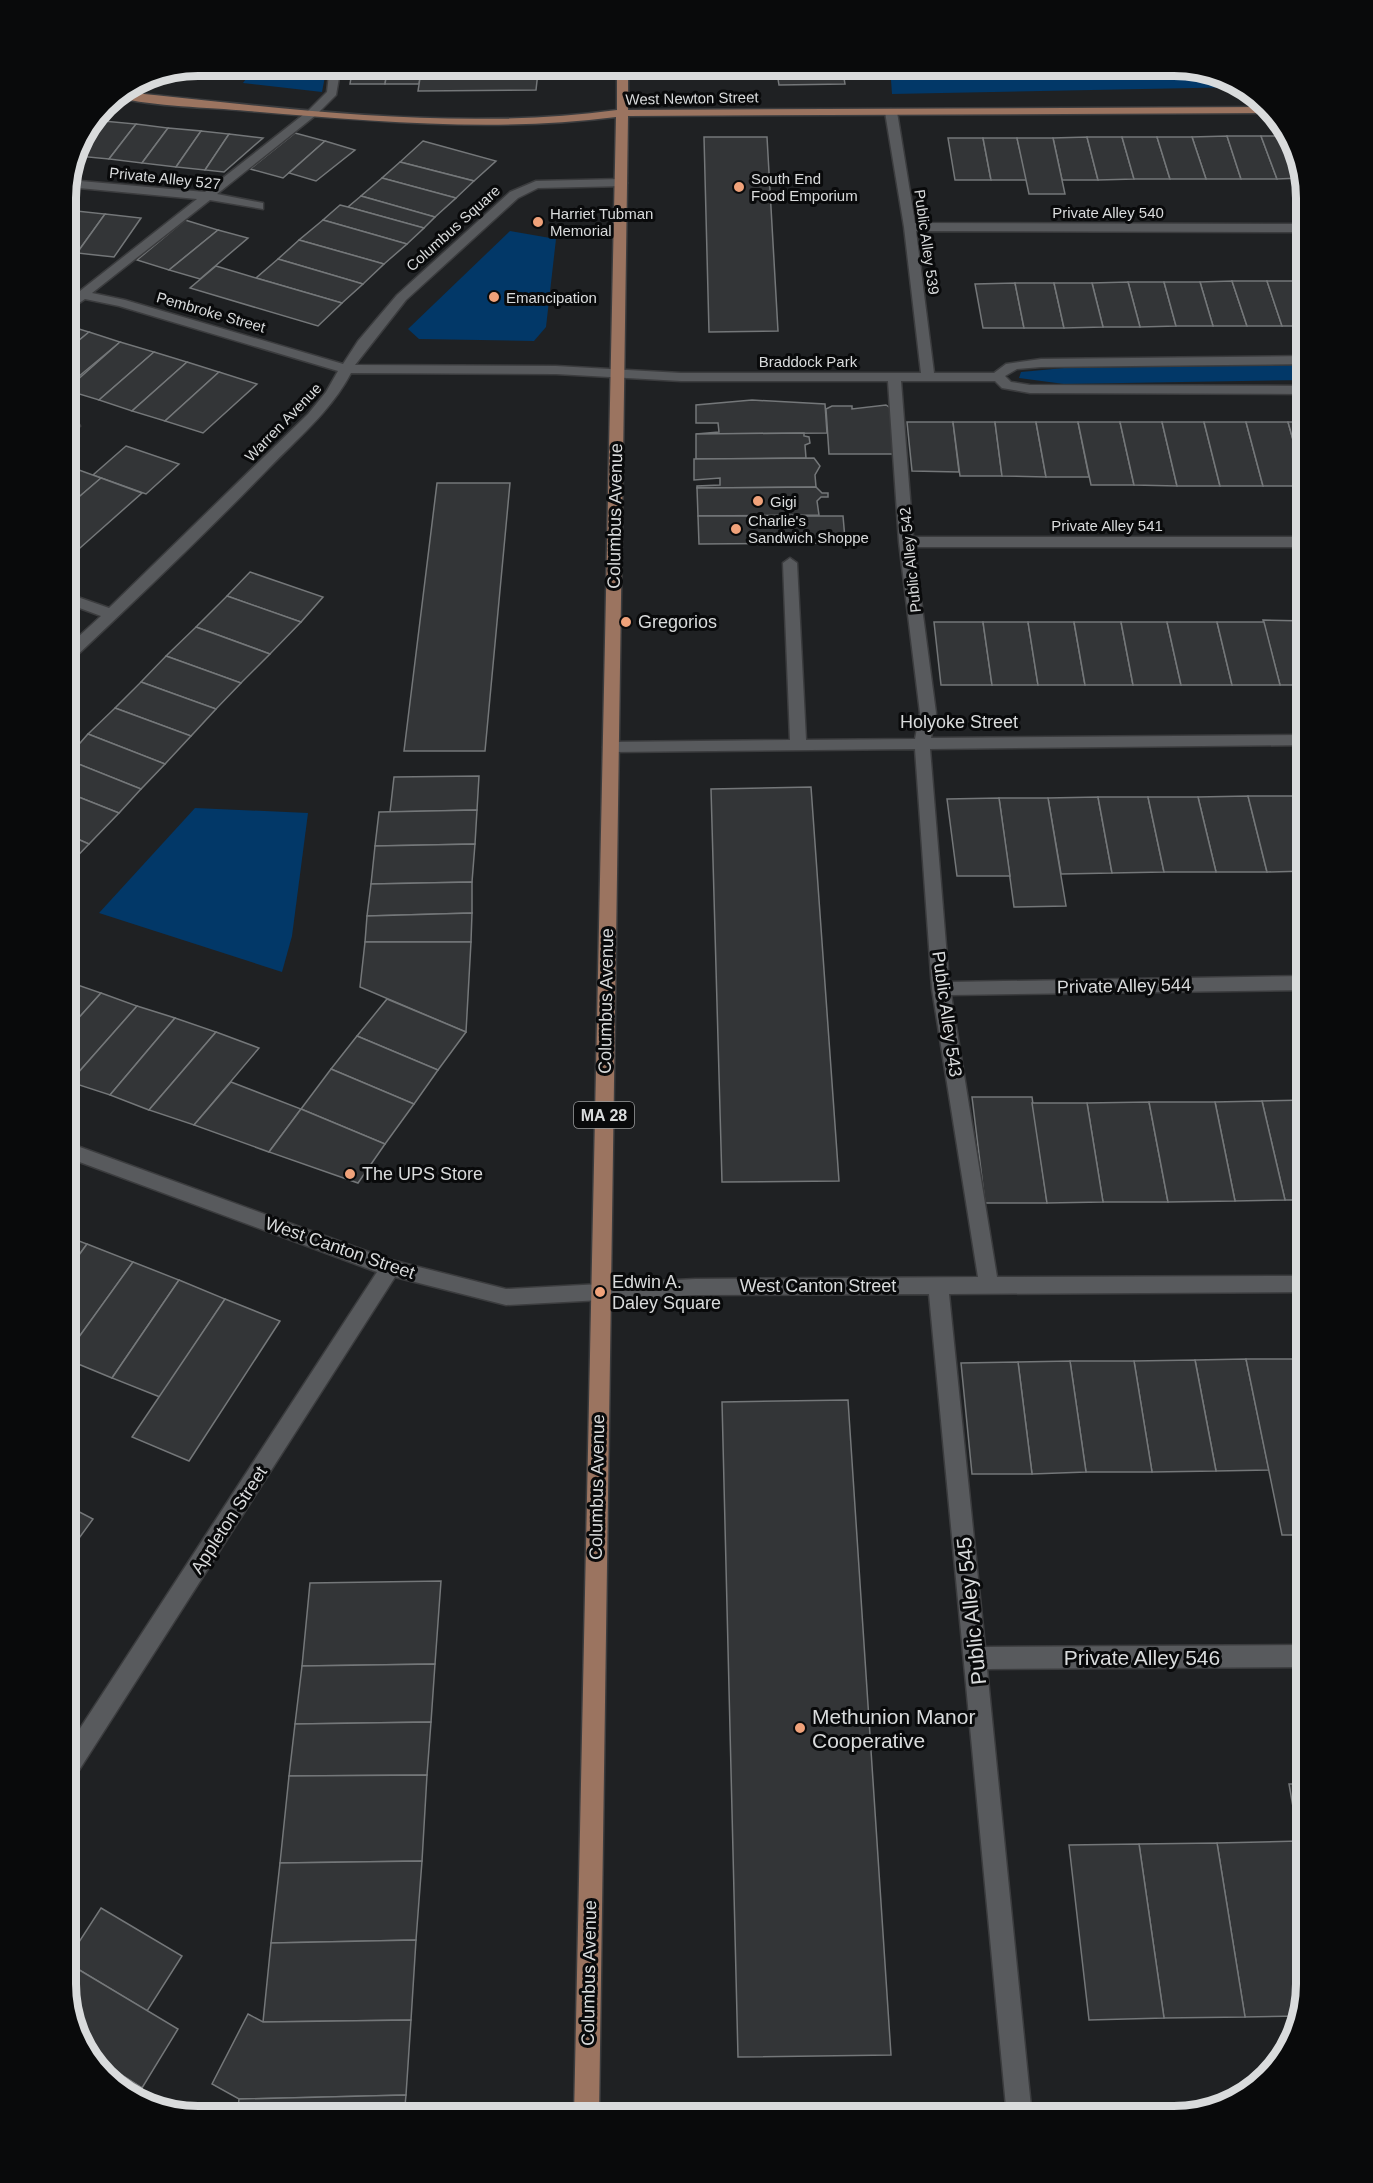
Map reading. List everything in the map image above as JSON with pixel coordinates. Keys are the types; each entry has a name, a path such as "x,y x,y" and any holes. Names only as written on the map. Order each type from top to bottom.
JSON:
{"main road":[{"name":"Columbus Avenue","path":"586,2106 623,77"},
{"name":"West Newton Street","path":"132,96 312,113 493,122 567,122 622,113 1258,110"}],"street":[{"path":"77,298 312,113 332,93 334,77"},
{"name":"Public Alley 539","path":"891,112 910,227 928,378"},
{"name":"Columbus Square","path":"346,369 363,340 392,306 514,195 536,185 621,183"},
{"name":"Private Alley 527","path":"78,184 208,196 259,206"},
{"name":"Private Alley 540","path":"910,227 1296,228"},
{"name":"Pembroke Street","path":"77,293 346,369"},
{"name":"Braddock Park","path":"998,377 1002,370 1008,367 1041,363 1296,360"},
{"path":"346,369 556,370 619,375"},
{"name":"Warren Avenue","path":"77,647 324,405 336,390 346,369"},
{"name":"Braddock Park","path":"619,375 998,377 1007,385 1030,389 1296,390"},
{"name":"Public Alley 542","path":"894,378 906,542 928,713 922,742"},
{"name":"Private Alley 541","path":"906,542 1296,542"},
{"path":"790,563 798,743"},
{"path":"77,602 111,614"},
{"name":"Holyoke Street","path":"611,747 798,743 1296,740"},
{"name":"Public Alley 543","path":"922,742 941,989 989,1285"},
{"name":"Private Alley 544","path":"941,989 1296,983"},
{"name":"West Canton Street","path":"76,1153 390,1268 506,1297 601,1290 938,1285 1296,1284"},
{"name":"Appleton Street","path":"76,1754 390,1268"},
{"name":"Public Alley 545","path":"938,1285 1019,2106"},
{"name":"Private Alley 546","path":"976,1658 1296,1656"}],"shaded area":[{"path":"247,77 325,77 322,92 243,83"},
{"path":"891,77 1182,77 1198,79 1224,87 892,94"},
{"path":"510,231 556,239 546,327 534,341 419,339 408,329"},
{"path":"1296,365 1296,380 1064,384 1019,378 1021,372 1064,368"},
{"path":"195,808 308,813 292,936 282,972 99,913"}],"building":[{"path":"351,77 386,77 385,84 350,84"},
{"path":"386,77 420,77 419,84 385,84"},
{"path":"420,77 537,77 536,90 418,91"},
{"path":"730,77 867,78 844,78 845,84 779,85 778,79 730,79"},
{"path":"104,121 136,124 109,159 84,157 102,124"},
{"path":"136,124 168,128 142,163 109,159"},
{"path":"168,128 201,131 176,167 142,163"},
{"path":"201,131 229,134 205,170 176,167"},
{"path":"295,133 325,141 283,178 250,169"},
{"path":"229,134 263,138 224,172 205,170"},
{"path":"1227,136 1241,179 1206,179 1192,137"},
{"path":"1227,136 1261,136 1277,179 1241,179"},
{"path":"1261,136 1279,136 1287,152 1294,178 1277,179"},
{"path":"704,137 767,137 778,331 709,332"},
{"path":"1087,137 1098,180 1062,180 1053,138"},
{"path":"1087,137 1122,137 1134,179 1098,180"},
{"path":"1122,137 1157,137 1170,179 1134,179"},
{"path":"1157,137 1192,137 1206,179 1170,179"},
{"path":"948,138 983,138 991,180 955,180"},
{"path":"983,138 1017,138 1027,180 991,180"},
{"path":"1017,138 1053,138 1065,194 1029,194"},
{"path":"325,141 355,150 316,181 289,173"},
{"path":"423,141 496,161 474,181 400,162"},
{"path":"400,162 474,181 456,198 382,178"},
{"path":"382,178 456,198 435,217 361,196"},
{"path":"361,196 435,217 424,228 348,207"},
{"path":"340,205 424,228 407,244 323,220"},
{"path":"77,211 105,214 77,253"},
{"path":"105,214 141,218 114,257 77,253"},
{"path":"185,220 218,230 169,270 137,260"},
{"path":"323,220 407,244 384,264 299,240"},
{"path":"218,230 248,238 200,279 169,270"},
{"path":"299,240 384,264 363,284 278,259"},
{"path":"278,259 363,284 342,303 256,278"},
{"path":"216,266 342,303 318,326 190,288"},
{"path":"1232,281 1247,326 1213,326 1200,282"},
{"path":"1232,281 1267,281 1282,326 1247,326"},
{"path":"1267,281 1296,281 1296,326 1282,326"},
{"path":"1128,282 1164,282 1176,326 1140,327"},
{"path":"1128,282 1140,327 1103,327 1092,283"},
{"path":"1164,282 1200,282 1213,326 1176,326"},
{"path":"1015,283 1024,328 983,328 975,284"},
{"path":"1015,283 1054,283 1064,328 1024,328"},
{"path":"1054,283 1092,283 1103,327 1064,328"},
{"path":"77,328 89,332 77,342"},
{"path":"89,332 120,342 77,378 77,342"},
{"path":"120,342 154,352 99,400 77,393 77,380"},
{"path":"154,352 187,362 132,411 99,400"},
{"path":"187,362 219,372 165,421 132,411"},
{"path":"219,372 257,384 203,433 165,421"},
{"path":"752,400 825,404 827,433 696,434 719,432 718,423 696,423 696,405"},
{"path":"886,405 892,409 897,454 829,454 826,409 832,406 852,406 852,409"},
{"path":"907,422 953,422 959,472 912,471"},
{"path":"953,422 995,422 1002,476 960,476"},
{"path":"995,422 1036,422 1046,477 1002,476"},
{"path":"1036,422 1078,422 1089,477 1046,477"},
{"path":"1078,422 1120,422 1134,485 1091,485"},
{"path":"1120,422 1162,422 1177,486 1134,485"},
{"path":"1162,422 1204,422 1220,486 1177,486"},
{"path":"1204,422 1246,422 1263,486 1220,486"},
{"path":"1246,422 1288,422 1296,450 1296,486 1263,486"},
{"path":"1288,422 1296,422 1296,450"},
{"path":"804,433 804,436 809,437 810,443 805,445 806,458 696,459 696,434"},
{"path":"126,446 179,464 146,494 93,475"},
{"path":"814,458 820,466 815,475 816,487 697,488 697,486 720,485 720,478 694,480 694,459"},
{"path":"77,469 101,478 77,499"},
{"path":"101,478 142,493 80,548 77,547 77,499"},
{"path":"437,483 510,483 485,751 404,751"},
{"name":"Gigi","path":"816,487 822,493 828,493 828,497 821,497 817,501 819,515 698,516 697,488"},
{"path":"698,516 843,516 845,539 820,539 821,543 699,544"},
{"path":"250,572 323,597 301,622 227,596"},
{"path":"227,596 301,622 270,654 196,627"},
{"path":"1263,620 1296,621 1296,685 1280,685"},
{"path":"934,622 983,622 992,685 941,685"},
{"path":"983,622 1028,622 1038,685 992,685"},
{"path":"1028,622 1074,622 1085,685 1038,685"},
{"path":"1074,622 1121,622 1133,685 1085,685"},
{"path":"1121,622 1167,622 1181,685 1133,685"},
{"path":"1167,622 1217,622 1232,685 1181,685"},
{"path":"1217,622 1264,622 1280,685 1232,685"},
{"path":"196,627 270,654 241,683 166,656"},
{"path":"166,656 241,683 216,709 141,682"},
{"path":"141,682 216,709 191,736 115,708"},
{"path":"115,708 191,736 165,764 88,734"},
{"path":"88,734 165,764 141,789 77,763 77,747"},
{"path":"77,763 141,789 119,813 77,796"},
{"path":"479,776 477,810 390,812 394,777"},
{"path":"811,787 839,1181 722,1182 711,789"},
{"path":"77,796 119,813 89,844 77,839"},
{"path":"1248,796 1267,872 1216,872 1198,797"},
{"path":"1248,796 1296,796 1296,871 1267,872"},
{"path":"1098,797 1112,873 1061,874 1048,798"},
{"path":"1098,797 1148,797 1164,872 1112,873"},
{"path":"1148,797 1198,797 1216,872 1164,872"},
{"path":"999,798 1048,798 1066,906 1014,907"},
{"path":"999,798 1010,876 957,876 947,799"},
{"path":"477,810 475,844 375,846 379,812"},
{"path":"77,839 89,844 77,857"},
{"path":"475,844 472,882 371,884 375,846"},
{"path":"472,882 472,913 367,916 371,884"},
{"path":"472,913 471,942 365,942 367,916"},
{"path":"365,942 471,942 466,1032 360,987"},
{"path":"77,985 101,993 77,1020"},
{"path":"101,993 137,1006 77,1075 77,1020"},
{"path":"387,999 466,1032 438,1070 357,1036"},
{"path":"137,1006 175,1018 110,1095 77,1084 77,1075"},
{"path":"175,1018 216,1032 149,1110 110,1095"},
{"path":"216,1032 259,1048 194,1125 149,1110"},
{"path":"357,1036 438,1070 414,1104 331,1069"},
{"path":"331,1069 414,1104 385,1144 301,1109"},
{"path":"231,1082 301,1109 269,1152 194,1125"},
{"path":"972,1097 1032,1097 1047,1203 985,1203"},
{"path":"1296,1100 1296,1200 1285,1200 1262,1101"},
{"path":"1262,1101 1285,1200 1235,1201 1215,1102"},
{"path":"1149,1102 1168,1202 1103,1202 1087,1103"},
{"path":"1149,1102 1215,1102 1235,1201 1168,1202"},
{"path":"1032,1103 1087,1103 1103,1202 1047,1203"},
{"path":"301,1109 385,1144 358,1183 269,1152"},
{"path":"76,1240 87,1244 76,1259"},
{"path":"87,1244 133,1262 76,1341 76,1259"},
{"path":"133,1262 179,1280 112,1378 76,1363 76,1341"},
{"path":"179,1280 225,1299 160,1397 112,1378"},
{"path":"225,1299 280,1321 189,1461 132,1437"},
{"path":"1246,1359 1269,1470 1216,1471 1195,1360"},
{"path":"1246,1359 1296,1359 1296,1535 1282,1535"},
{"path":"1195,1360 1216,1471 1152,1472 1134,1361"},
{"path":"1070,1361 1134,1361 1152,1472 1086,1472"},
{"path":"1070,1361 1086,1472 1032,1474 1018,1362"},
{"path":"1018,1362 1032,1474 972,1474 961,1363"},
{"name":"Methunion Manor Cooperative","path":"848,1400 891,2055 738,2057 722,1402"},
{"path":"76,1510 93,1519 76,1542"},
{"path":"441,1581 435,1664 302,1666 310,1583"},
{"path":"435,1664 431,1722 295,1724 302,1666"},
{"path":"431,1722 427,1775 289,1776 295,1724"},
{"path":"427,1775 422,1861 280,1863 289,1776"},
{"path":"1289,1784 1296,1784 1296,1824"},
{"path":"1296,1841 1296,1984 1292,2016 1245,2017 1217,1843"},
{"path":"1217,1843 1245,2017 1164,2018 1139,1844"},
{"path":"1139,1844 1164,2018 1089,2020 1069,1845"},
{"path":"422,1861 416,1940 271,1943 280,1863"},
{"path":"101,1908 182,1956 147,2011 76,1968 76,1947"},
{"path":"416,1940 411,2020 263,2022 271,1943"},
{"path":"76,1968 178,2029 142,2088 109,2067 89,2038 83,2024 78,2000"},
{"path":"248,2014 263,2022 411,2020 406,2095 239,2099 212,2084"},
{"path":"109,2067 142,2088 140,2091 131,2086"},
{"path":"406,2095 405,2106 238,2106 239,2099"}],"place":[{"name":"South End Food Emporium","path":"739,187"},
{"name":"Harriet Tubman Memorial","path":"538,222"},
{"name":"Emancipation","path":"494,297"},
{"name":"Gigi","path":"758,501"},
{"name":"Charlie's Sandwich Shoppe","path":"736,529"},
{"name":"Gregorios","path":"626,622"},
{"name":"The UPS Store","path":"350,1174"},
{"name":"Edwin A. Daley Square","path":"600,1292"},
{"name":"Methunion Manor Cooperative","path":"800,1728"}]}
